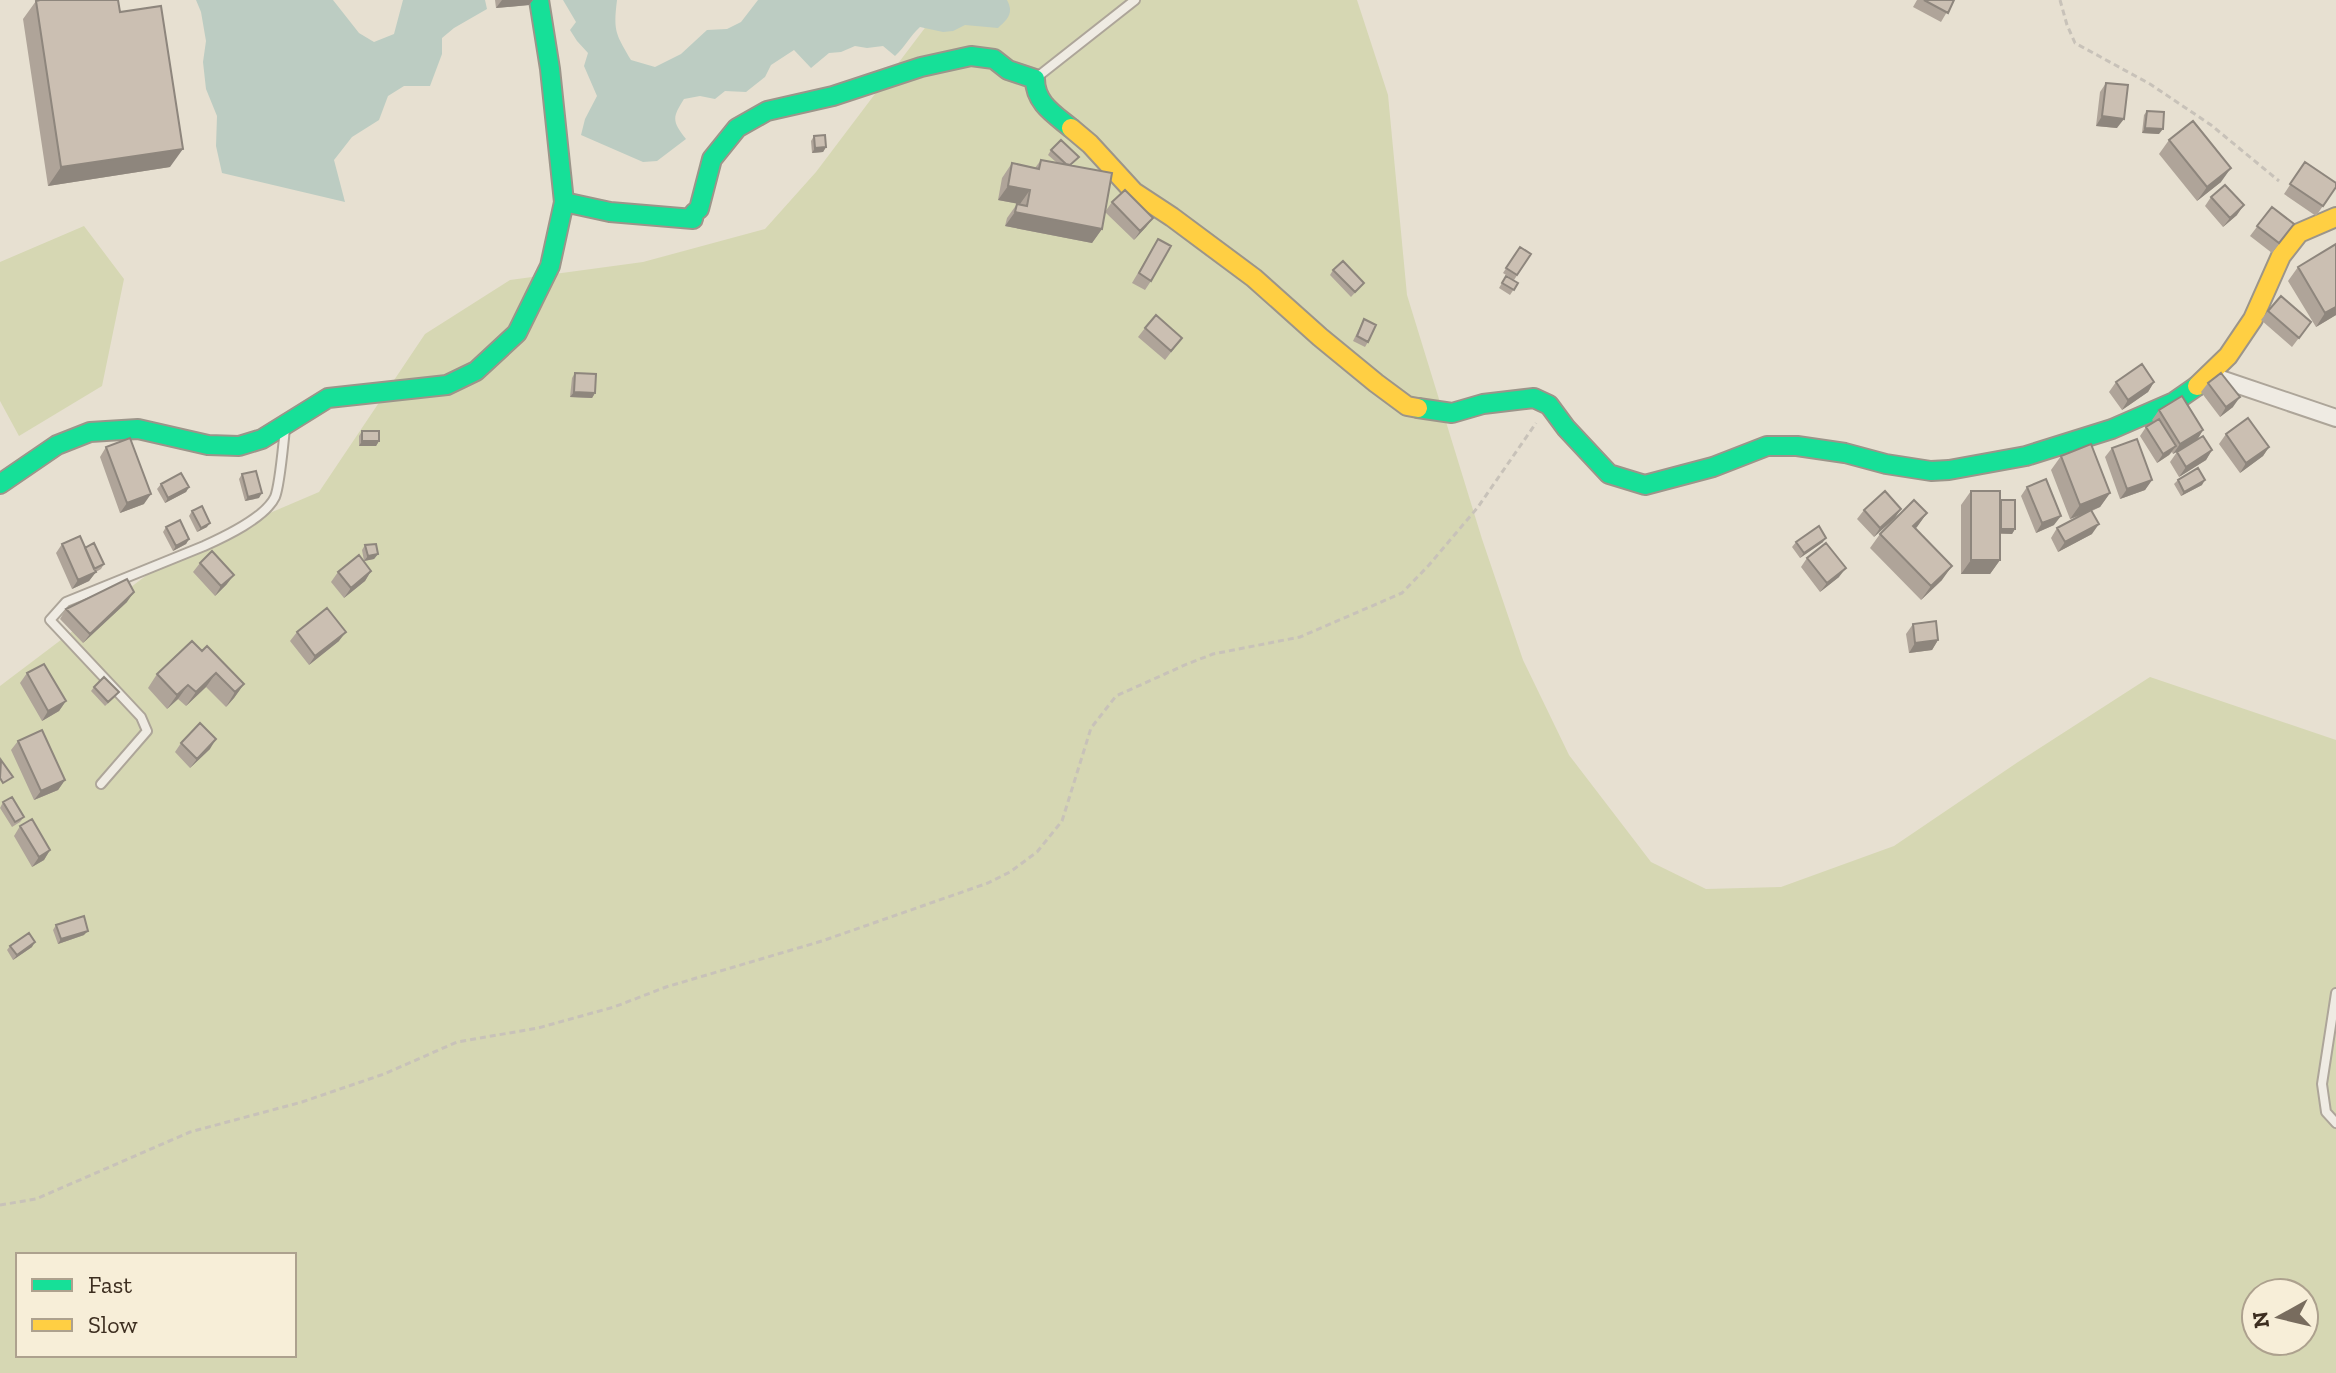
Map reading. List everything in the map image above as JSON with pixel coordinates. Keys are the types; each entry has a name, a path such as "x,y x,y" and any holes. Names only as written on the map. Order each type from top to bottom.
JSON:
{"street":[{"path":"0,484 57,445 90,432 138,429 208,445 239,446 262,439 328,398 447,385 476,371 517,333 550,266 564,202 550,69 539,0"},
{"path":"564,202 579,207 693,219 699,209 712,159 737,128 767,111 833,96 921,67 971,56 994,59 1008,70 1035,79 1040,102 1090,144 1134,192 1254,278 1365,374 1407,406 1452,413 1483,404 1534,398 1549,405 1609,474 1645,485 1713,467 1767,446 1797,446 1845,453 1931,471 2026,456 2112,429 2174,402 2199,385 2228,356 2253,319 2281,256 2299,233 2336,217"},
{"path":"2209,375 2336,418"}],"lane":[{"path":"1035,79 1135,0"},
{"path":"101,784 147,731 141,717 50,620 66,602 204,546 265,510 275,496 285,424"},
{"path":"2336,993 2322,1084 2326,1112 2336,1123"}],"path":[{"path":"2060,0 2075,43 2150,84 2211,125 2279,181"},
{"path":"0,1205 36,1199 190,1132 302,1102 384,1074 457,1042 538,1028 614,1007 666,987 822,941 988,883 1010,872 1037,852 1062,821 1091,728 1116,696 1213,654 1300,637 1402,593 1478,507 1549,405"}],"green space":[{"path":"946,0 1357,0 1388,95 1407,295 1482,539 1523,660 1569,755 1651,862 1706,889 1781,887 1894,846 2150,677 2336,740 2336,1373 0,1373 0,686 176,553 319,492 425,334 510,280 643,262 765,229 816,172"},
{"path":"84,226 124,279 102,386 19,436 0,401 0,262"}],"shaded area":[{"path":"196,0 333,0 359,33 374,42 394,34 403,0 485,0 487,9 442,38 442,54 430,86 404,86 388,96 379,120 352,137 334,160 345,202 222,173 216,146 217,116 206,89 203,62 206,41"},
{"path":"563,0 617,0 616,26 631,60 655,67 681,54 707,30 727,29 741,22 758,0 1007,0 1010,12 998,28 965,25 943,32 920,27 895,56 883,46 855,46 829,53 811,68 794,50 771,65 765,77 746,92 725,91 715,99 700,96 684,99 675,119 686,139 657,161 643,162 581,135 597,96 584,66 588,53 570,30 576,22"}],"building":[{"path":"118,0 120,12 161,6 183,149 61,167 36,1"},
{"path":"1924,0 1954,0 1948,13"},
{"path":"2106,83 2128,85 2124,119 2102,116"},
{"path":"2147,111 2164,112 2163,129 2145,128"},
{"path":"2193,121 2231,168 2207,187 2169,140"},
{"path":"825,135 826,147 815,148 814,136"},
{"path":"1061,140 1079,157 1070,165 1051,150"},
{"path":"1041,160 1112,173 1102,229 1015,212 1017,204 1027,206 1030,190 1008,186 1012,163 1039,169"},
{"path":"2305,162 2336,183 2323,206 2290,184"},
{"path":"2225,185 2244,205 2230,218 2211,197"},
{"path":"1125,190 1153,218 1140,231 1112,202"},
{"path":"2272,207 2294,224 2279,243 2257,226"},
{"path":"1158,239 1171,246 1151,281 1139,273"},
{"path":"2336,244 2336,307 2325,313 2298,267"},
{"path":"1520,247 1531,254 1517,275 1506,268"},
{"path":"1343,261 1364,283 1355,292 1333,270"},
{"path":"1506,276 1518,283 1514,290 1502,283"},
{"path":"2281,296 2311,322 2299,338 2268,311"},
{"path":"1156,315 1182,338 1171,351 1145,328"},
{"path":"1364,319 1376,325 1368,342 1357,336"},
{"path":"2142,364 2154,382 2128,400 2116,382"},
{"path":"575,373 596,374 595,393 574,392"},
{"path":"2221,373 2240,397 2226,407 2208,383"},
{"path":"2182,396 2203,430 2180,444 2159,410"},
{"path":"2248,418 2269,447 2246,463 2226,434"},
{"path":"2159,419 2176,446 2163,454 2146,427"},
{"path":"362,431 379,431 379,441 362,441"},
{"path":"2203,436 2212,450 2186,467 2177,452"},
{"path":"130,438 151,494 127,503 106,447"},
{"path":"2137,439 2152,480 2127,489 2112,448"},
{"path":"2091,444 2110,493 2080,505 2061,456"},
{"path":"2198,468 2205,480 2184,492 2178,480"},
{"path":"256,471 262,493 248,497 242,474"},
{"path":"181,473 189,487 168,498 161,484"},
{"path":"2046,479 2061,516 2042,523 2027,487"},
{"path":"1885,491 1901,509 1880,528 1864,510"},
{"path":"1971,491 2000,491 2000,560 1971,560"},
{"path":"1914,500 1927,513 1913,526 1952,566 1931,586 1880,534"},
{"path":"2001,500 2015,500 2015,529 2001,529"},
{"path":"202,506 210,523 201,528 192,511"},
{"path":"2091,510 2099,524 2065,542 2057,528"},
{"path":"180,520 189,539 176,546 166,527"},
{"path":"1819,526 1826,538 1804,553 1796,542"},
{"path":"80,536 96,572 78,580 62,544"},
{"path":"94,543 104,564 94,569 85,548"},
{"path":"1826,543 1846,568 1827,583 1807,558"},
{"path":"376,544 378,554 368,556 365,545"},
{"path":"212,551 234,575 221,586 200,563"},
{"path":"359,555 371,571 351,588 338,572"},
{"path":"127,579 134,592 90,634 66,609"},
{"path":"327,608 346,632 315,656 297,632"},
{"path":"1936,621 1938,640 1915,643 1913,624"},
{"path":"192,641 202,651 207,646 244,684 235,692 216,673 196,692 188,685 177,695 157,674"},
{"path":"44,664 66,701 48,711 27,673"},
{"path":"104,677 119,692 108,702 94,687"},
{"path":"200,723 216,739 197,759 181,743"},
{"path":"42,730 65,780 41,791 18,741"},
{"path":"1,760 13,777 3,783 0,778"},
{"path":"12,797 24,817 15,822 3,802"},
{"path":"32,819 50,850 39,857 20,826"},
{"path":"84,916 88,931 61,939 56,925"},
{"path":"29,933 35,942 17,955 10,946"}],"traffic: fast":[{"path":"0,484 57,445 90,432 138,429 208,445 239,446 262,439 328,398 447,385 476,371 517,333 550,266 564,202 550,69 539,0"},
{"path":"564,202 610,212 693,219 699,209 712,159 737,128 767,111 833,96 921,67 971,56 994,59 1008,70 1035,79 1042,101 1071,128"},
{"path":"1418,408 1452,413 1483,404 1534,398 1549,405 1609,474 1645,485 1713,467 1767,446 1797,446 1845,453 1886,464 1931,471 1949,470 2026,456 2112,429 2174,402 2197,386"}],"traffic: slow":[{"path":"1071,128 1134,192 1254,278 1376,383 1407,406 1418,408"},
{"path":"2197,386 2228,356 2253,319 2281,256 2299,233 2336,217"}]}
